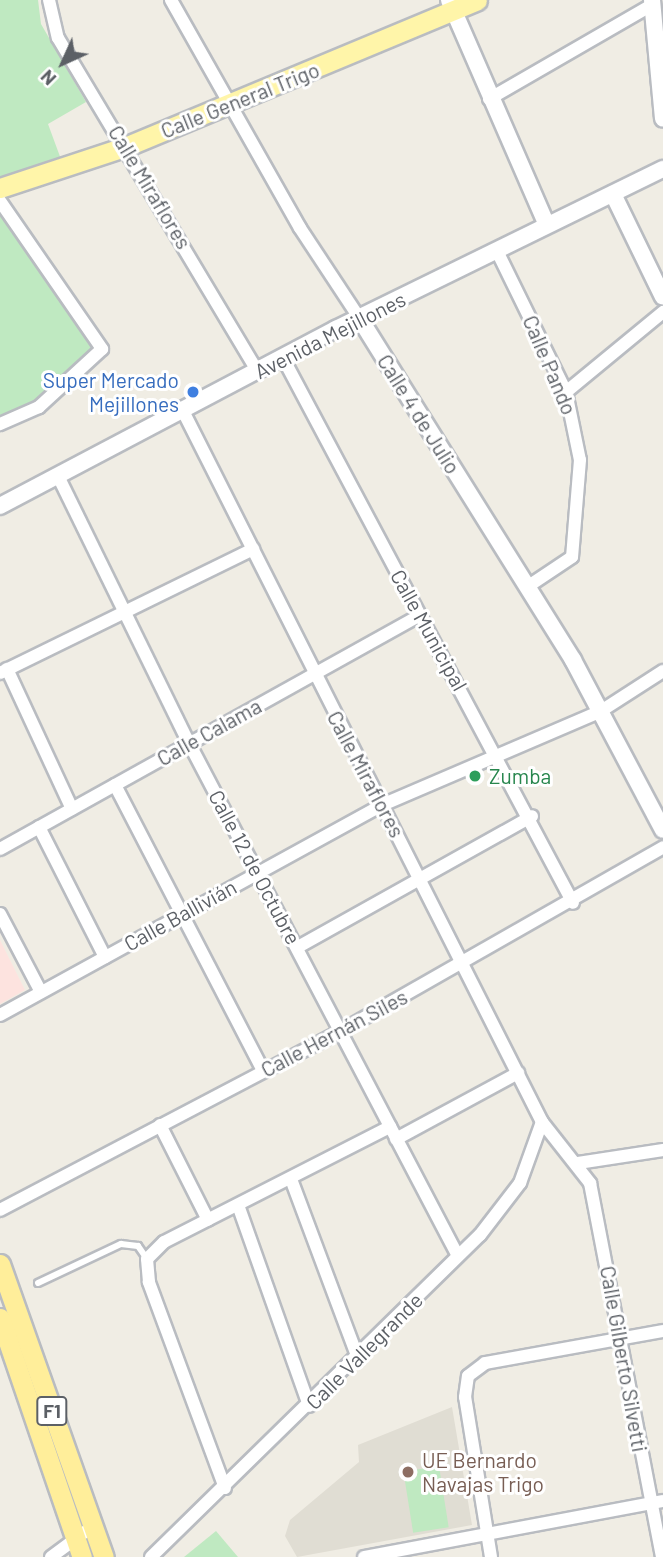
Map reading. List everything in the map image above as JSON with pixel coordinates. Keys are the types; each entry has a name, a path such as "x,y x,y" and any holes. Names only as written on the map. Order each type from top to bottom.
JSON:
{"highway":[{"name":"F1","path":"0,1264 104,1557"},
{"name":"F1","path":"0,1318 82,1557"}],"main road":[{"name":"Calle General Trigo","path":"0,188 127,146 234,104 451,5 477,0"}],"street":[{"name":"Calle Miraflores","path":"49,0 58,38 127,146 258,372"},
{"name":"Calle 4 de Julio","path":"171,0 234,104 300,228 360,319 601,711 663,830"},
{"path":"489,99 652,2 663,118"},
{"path":"451,5 489,99 547,225"},
{"name":"Avenida Mejillones","path":"0,506 360,319 663,169"},
{"path":"612,194 663,297"},
{"path":"0,201 102,349 39,407 0,424"},
{"name":"Calle Pando","path":"497,251 566,392 580,460 577,534 572,557 527,587"},
{"path":"566,392 663,312"},
{"name":"Calle Municipal","path":"284,358 419,616 532,816 573,904"},
{"name":"Calle Miraflores","path":"183,411 542,1122 553,1135"},
{"name":"Calle 12 de Octubre","path":"58,476 189,743 458,1256"},
{"path":"72,809 4,671 253,549"},
{"name":"Calle Calama","path":"0,849 419,616"},
{"name":"Calle Ballivián","path":"0,1015 382,805 500,757 601,711 663,671"},
{"path":"115,785 263,1071"},
{"path":"298,947 532,816"},
{"path":"39,827 105,957"},
{"name":"Calle Hernán Siles","path":"0,1210 341,1031 573,904 663,847"},
{"path":"0,914 41,992"},
{"path":"397,1139 518,1073"},
{"name":"Calle Vallegrande","path":"152,1557 359,1358 458,1256 520,1183 542,1122"},
{"path":"160,1125 208,1220"},
{"path":"225,1489 149,1282 148,1259 164,1242 390,1127"},
{"name":"Calle Gilberto Silvetti","path":"553,1135 578,1163 597,1206 620,1340 657,1502 662,1557"},
{"path":"578,1163 663,1150"},
{"path":"290,1179 359,1358"},
{"path":"238,1205 309,1406"},
{"path":"491,1557 468,1376 485,1363 663,1331"},
{"path":"364,1557 657,1502"},
{"path":"51,1557 93,1526"}],"lane":[{"path":"38,1283 121,1244 138,1246 148,1259"}],"shaded area":[{"path":"0,940 25,990 0,1004"},
{"name":"UE Bernardo Navajas Trigo","path":"452,1407 472,1525 297,1557 285,1536 290,1520 359,1462 358,1445"}],"green space":[{"path":"0,0 38,0 41,24 86,102 48,124 62,162 0,182"},
{"path":"0,214 95,348 40,400 0,418"},
{"path":"439,1466 449,1527 413,1533 403,1472"},
{"path":"216,1531 238,1557 184,1557"}],"place":[{"name":"Super Mercado Mejillones","path":"193,392"},
{"name":"Zumba","path":"475,776"},
{"name":"UE Bernardo Navajas Trigo","path":"408,1472"}]}
